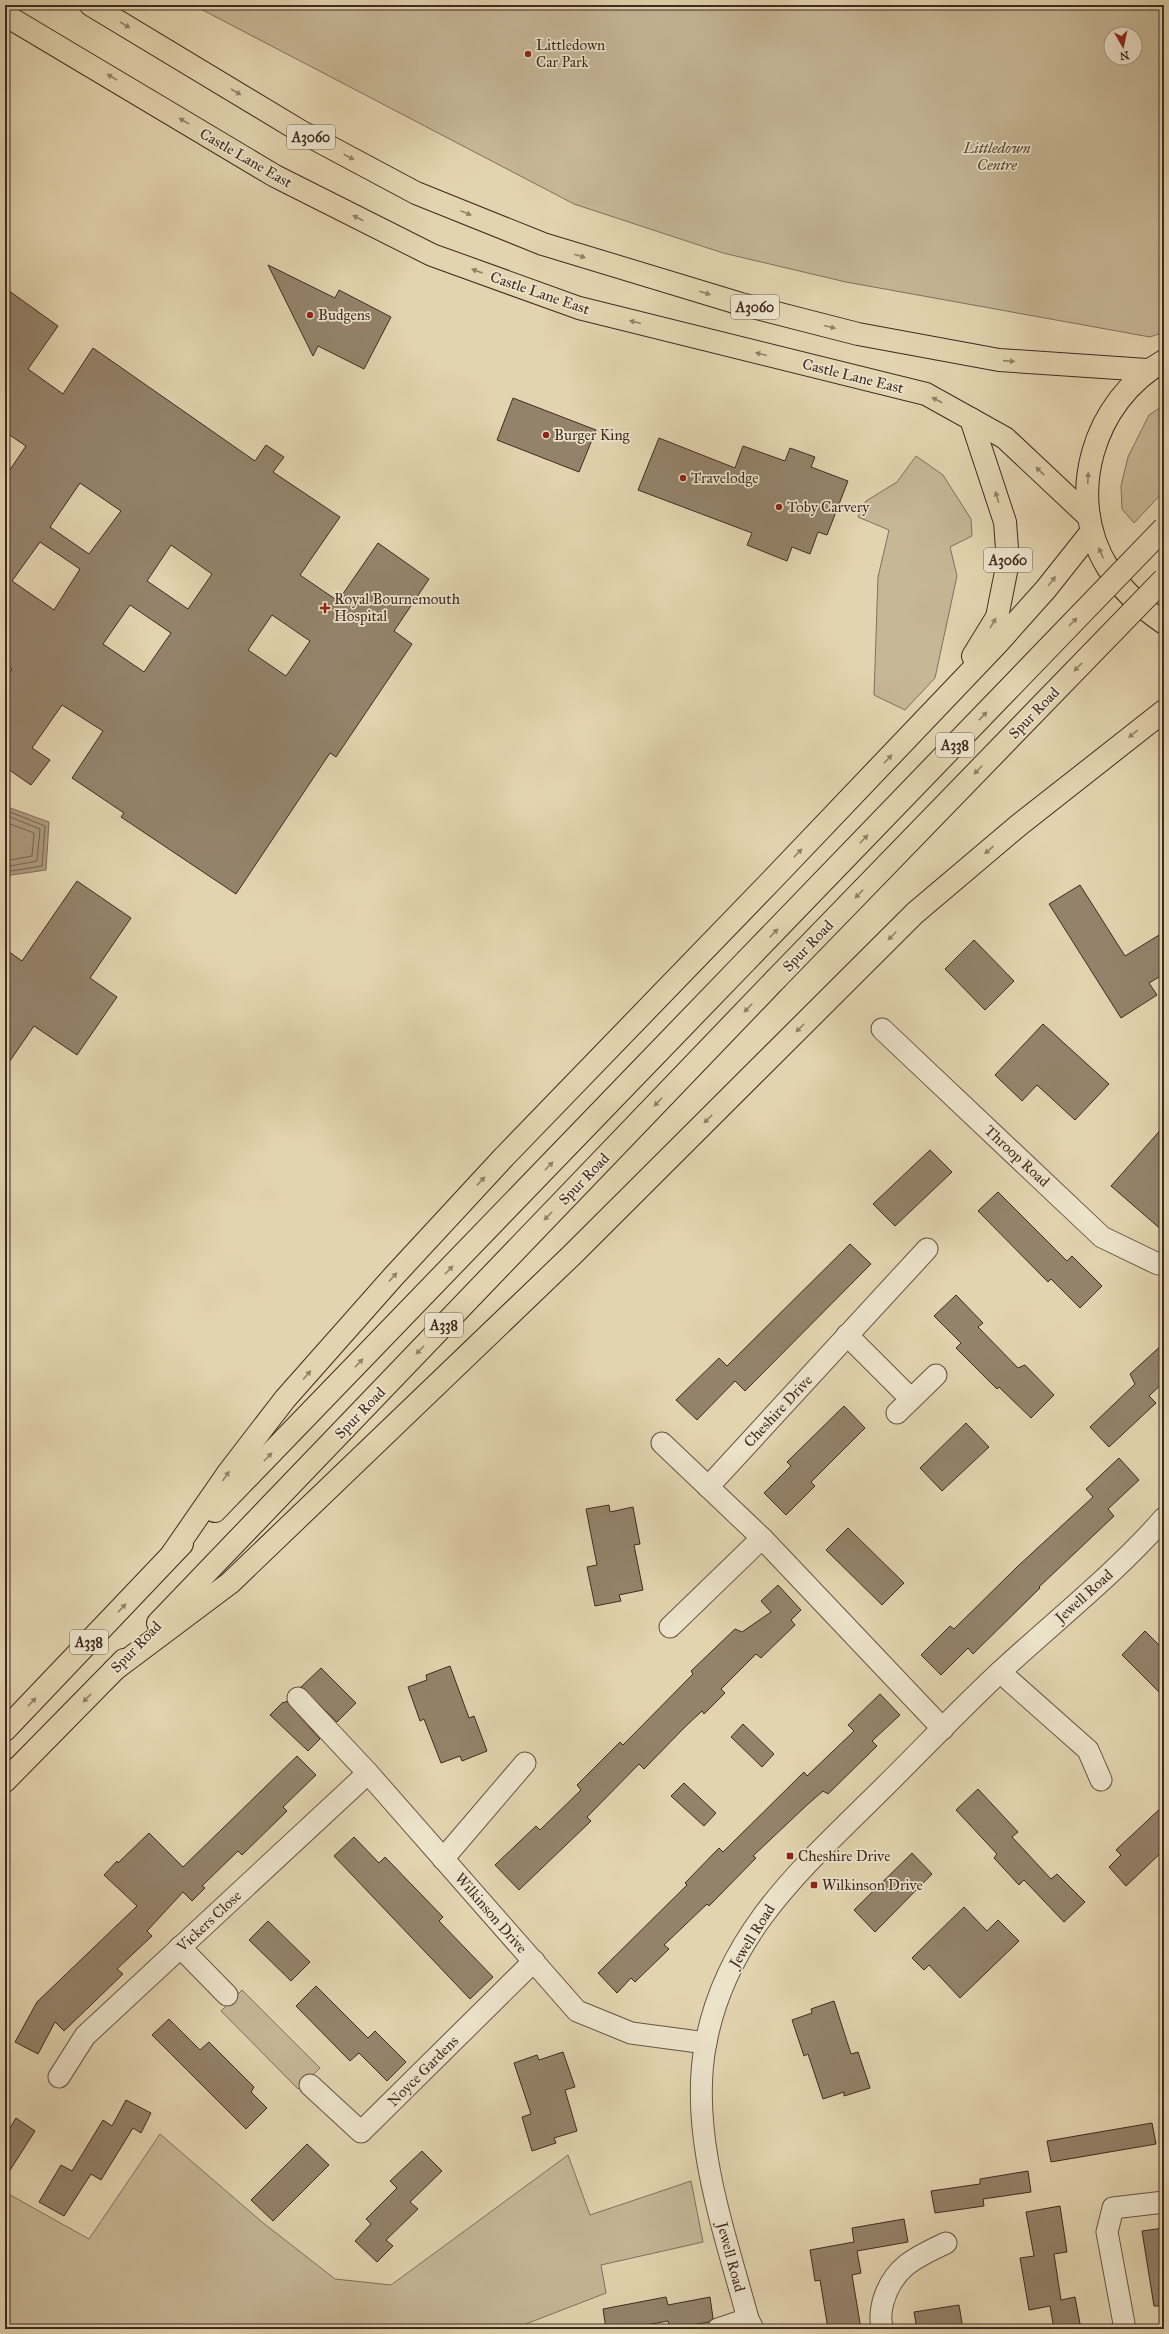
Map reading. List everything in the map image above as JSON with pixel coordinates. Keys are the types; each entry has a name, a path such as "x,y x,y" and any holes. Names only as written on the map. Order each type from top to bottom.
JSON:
{"main road":[{"name":"A3060","path":"92,5 300,131 409,189 543,244 741,304 858,334 999,360 1156,365"},
{"name":"Castle Lane East","path":"5,15 275,176 432,255 579,308 926,394 1004,438 1091,524"},
{"path":"1156,365 1118,399 1098,435 1088,475 1091,524 1108,568 1132,599 1164,623"},
{"name":"A3060","path":"951,693 997,617 1008,562 1005,522 971,419"},
{"path":"172,1554 228,1473 285,1400 393,1277 504,1157 951,693 1046,589 1091,524"},
{"name":"A338","path":"5,1730 172,1554 1164,528"},
{"name":"Spur Road","path":"5,1781 114,1670 775,980 1164,578"},
{"path":"114,1670 230,1583 567,1260 915,913 1019,825 1164,711"}],"street":[{"name":"Throop Road","path":"882,1029 1102,1237 1158,1264 1164,1264"},
{"name":"Cheshire Drive","path":"708,1487 927,1249"},
{"path":"847,1335 904,1406 936,1374"},
{"path":"662,1444 762,1538 943,1729"},
{"name":"Jewell Road","path":"750,2324 722,2226 704,2145 703,2073 706,2043 718,1996 738,1952 786,1885 1000,1672 1138,1548 1164,1518"},
{"path":"670,1627 762,1538"},
{"path":"1000,1672 1088,1750 1101,1780"},
{"name":"Wilkinson Drive","path":"298,1698 368,1773 577,2011 631,2034 706,2043"},
{"name":"Wilkinson Drive","path":"444,1859 525,1763"},
{"name":"Vickers Close","path":"59,2077 85,2036 368,1773"},
{"path":"180,1947 227,1995"},
{"name":"Noyce Gardens","path":"310,2085 361,2132 534,1961"},
{"path":"1125,2329 1107,2232 1113,2208 1164,2202"},
{"path":"883,2329 881,2308 891,2280 912,2260 946,2243"},
{"path":"718,2329 750,2324"}],"green space":[{"name":"Littledown Centre","path":"193,5 1164,5 1164,332 1150,337 846,282 723,253 574,204"},
{"path":"1164,405 1164,491 1134,523 1122,509 1121,486 1128,457 1149,415"},
{"path":"916,456 943,475 971,519 972,536 950,547 957,576 935,678 905,710 874,695 878,577 889,530 858,517 866,501 897,482"},
{"path":"242,1990 320,2068 298,2089 221,2011"},
{"path":"160,2134 262,2222 335,2279 391,2285 568,2155 590,2215 691,2181 703,2242 601,2265 606,2293 513,2329 5,2329 5,2192 89,2239"}],"water":[{"path":"5,806 49,822 46,870 5,876"}],"building":[{"path":"268,265 335,298 339,290 391,317 364,369 318,346 313,356"},
{"name":"Royal Bournemouth Hospital","path":"5,288 58,326 28,369 63,394 93,348 255,461 266,445 284,457 273,472 340,517 300,575 338,601 378,543 429,579 394,631 412,644 336,757 330,753 236,894 121,817 124,813 72,778 103,731 62,705 32,748 50,760 31,785 5,767 5,680 12,669 5,664 5,477 26,446 5,432","holes":["80,483 121,511 89,554 50,527","40,542 80,569 54,610 12,581","171,545 212,574 188,609 147,581","130,605 171,633 144,672 103,644","272,615 310,641 286,676 248,650"]},
{"name":"Burger King","path":"513,398 596,430 579,472 497,440"},
{"name":"Toby Carvery","path":"659,438 735,468 743,446 785,461 790,448 815,457 811,467 848,481 827,535 818,532 810,554 792,547 787,561 747,545 752,533 638,490"},
{"path":"77,881 131,918 90,978 117,997 77,1055 34,1026 5,1068 5,949 22,961"},
{"path":"1080,885 1125,956 1164,932 1164,974 1149,983 1157,995 1121,1018 1049,904"},
{"path":"974,940 1014,981 985,1010 945,969"},
{"path":"1043,1024 1109,1084 1075,1120 1037,1085 1022,1101 995,1075"},
{"path":"1164,1126 1164,1232 1111,1186"},
{"path":"930,1150 952,1172 895,1226 873,1204"},
{"path":"998,1192 1067,1261 1072,1256 1102,1286 1080,1308 1051,1279 1048,1282 978,1211"},
{"path":"850,1244 871,1264 745,1391 735,1381 697,1420 676,1400 719,1358 727,1366"},
{"path":"956,1295 983,1323 978,1327 1018,1368 1025,1365 1054,1395 1031,1418 999,1387 997,1389 956,1348 961,1343 934,1316"},
{"path":"1164,1343 1164,1382 1149,1396 1156,1403 1109,1447 1090,1427 1135,1384 1130,1374"},
{"path":"844,1406 865,1428 811,1482 815,1486 786,1515 764,1493 791,1466 787,1462"},
{"path":"966,1423 989,1447 942,1491 920,1468"},
{"path":"1119,1458 1139,1480 1108,1509 1114,1516 1039,1587 1040,1588 973,1654 968,1648 941,1675 921,1655 950,1626 954,1629 1018,1566 1093,1497 1086,1489"},
{"path":"609,1505 610,1512 633,1507 640,1544 634,1545 643,1590 619,1595 621,1601 595,1606 587,1567 597,1565 586,1509"},
{"path":"848,1528 904,1583 882,1605 826,1550"},
{"path":"778,1585 801,1610 791,1620 795,1625 761,1658 756,1654 721,1689 725,1693 704,1714 702,1711 686,1726 644,1769 639,1764 587,1817 591,1821 519,1890 495,1865 536,1826 540,1830 581,1790 577,1785 620,1742 623,1745 693,1674 691,1671 735,1629 742,1632 771,1612 761,1601"},
{"path":"1145,1631 1164,1650 1164,1697 1122,1655"},
{"path":"450,1666 469,1718 474,1716 487,1751 462,1761 460,1756 441,1763 424,1719 420,1721 408,1687 427,1680 426,1675"},
{"path":"321,1668 356,1703 337,1722 301,1687"},
{"path":"880,1694 900,1715 872,1741 877,1746 828,1794 823,1791 753,1856 756,1858 709,1906 707,1904 664,1945 669,1949 635,1982 631,1978 617,1993 598,1973 687,1885 685,1883 719,1848 723,1852 804,1772 807,1776 854,1731 848,1725"},
{"path":"286,1701 320,1739 308,1751 270,1715 283,1702 284,1703"},
{"path":"743,1724 774,1754 762,1767 731,1737"},
{"path":"297,1756 316,1775 283,1807 287,1811 242,1855 238,1851 202,1886 205,1888 192,1901 183,1892 147,1931 152,1936 117,1969 123,1974 64,2031 55,2022 38,2054 15,2042 37,2002 137,1906 104,1875 117,1861 118,1863 149,1833 183,1867"},
{"path":"684,1783 716,1813 704,1826 671,1796"},
{"path":"978,1789 1018,1832 1012,1837 1051,1879 1057,1874 1085,1902 1064,1922 1024,1880 1019,1885 994,1858 997,1854 956,1810"},
{"path":"1164,1805 1164,1850 1126,1886 1109,1867 1121,1855 1116,1850"},
{"path":"354,1837 379,1863 385,1857 443,1917 439,1921 493,1977 470,1999 334,1856"},
{"path":"912,1853 932,1874 875,1932 854,1910"},
{"path":"964,1907 987,1931 998,1920 1019,1941 960,1998 929,1965 924,1970 912,1958"},
{"path":"268,1921 310,1962 291,1981 249,1940"},
{"path":"316,1986 368,2038 375,2031 406,2062 387,2081 359,2053 350,2061 296,2006"},
{"path":"834,2001 851,2054 858,2052 870,2088 844,2096 844,2092 823,2099 808,2054 804,2056 792,2020 812,2013 811,2009"},
{"path":"169,2019 200,2050 209,2042 254,2087 251,2092 267,2108 246,2129 152,2035"},
{"path":"563,2052 575,2087 565,2090 577,2131 554,2138 556,2143 532,2151 522,2117 531,2114 514,2063 537,2055 539,2060"},
{"path":"126,2100 151,2113 141,2133 133,2128 101,2180 91,2174 64,2216 39,2202 61,2165 72,2171 103,2120 112,2126"},
{"path":"16,2118 35,2131 5,2178 5,2136"},
{"path":"1152,2123 1156,2144 1051,2162 1047,2141"},
{"path":"307,2144 329,2165 273,2221 251,2200"},
{"path":"422,2151 442,2171 410,2202 418,2209 386,2240 393,2246 377,2262 355,2241 371,2224 366,2219 397,2188 390,2181"},
{"path":"1028,2171 1031,2192 983,2199 984,2206 935,2213 931,2191 980,2184 980,2179"},
{"path":"1060,2206 1067,2252 1054,2254 1061,2300 1075,2297 1081,2329 1054,2329 1050,2306 1029,2310 1020,2258 1034,2256 1026,2212"},
{"path":"904,2219 908,2242 857,2251 861,2273 852,2275 861,2329 828,2329 820,2280 815,2281 810,2250 854,2242 852,2228"},
{"path":"1164,2228 1164,2306 1154,2306 1142,2231"},
{"path":"666,2297 668,2305 710,2297 713,2318 709,2322 670,2329 668,2321 624,2329 606,2329 603,2309"},
{"path":"959,2305 963,2329 917,2329 914,2312"}],"place":[{"name":"Littledown Car Park","path":"528,54"},
{"name":"Budgens","path":"310,315"},
{"name":"Burger King","path":"546,435"},
{"name":"Travelodge","path":"683,478"},
{"name":"Toby Carvery","path":"779,507"},
{"name":"Royal Bournemouth Hospital","path":"325,608"},
{"name":"Cheshire Drive","path":"790,1856"},
{"name":"Wilkinson Drive","path":"814,1885"}]}
